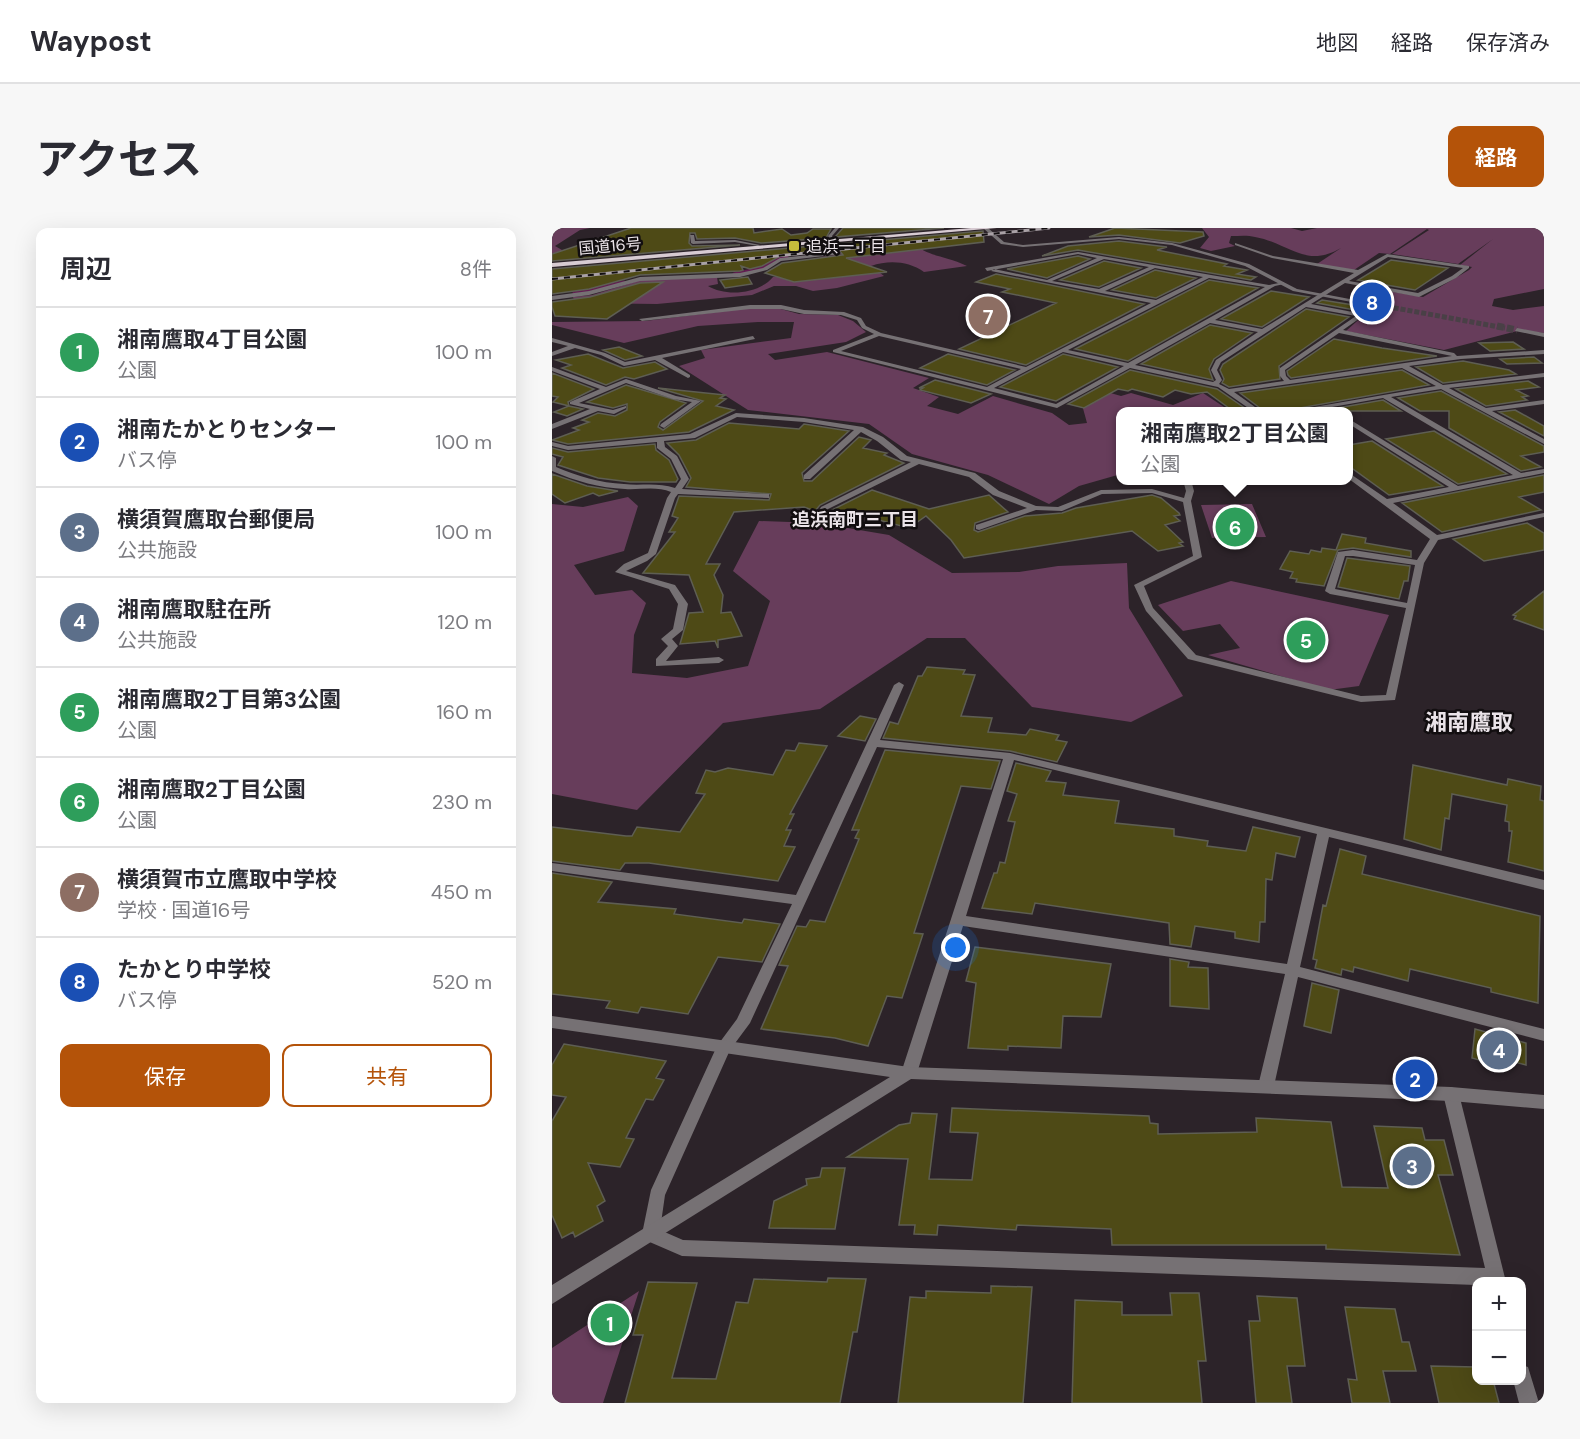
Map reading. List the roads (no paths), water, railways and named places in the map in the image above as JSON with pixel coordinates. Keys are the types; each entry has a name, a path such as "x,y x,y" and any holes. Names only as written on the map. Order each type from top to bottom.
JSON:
{"highway":[{"name":"国道16号","path":"552,263 964,228"},
{"name":"国道16号","path":"945,230 994,228"},
{"name":"国道16号","path":"552,263 832,240"}],"street":[{"path":"832,240 837,228"},
{"path":"985,228 1003,243 1023,246 1102,238 1151,240 1247,265 1295,290 1373,304"},
{"path":"692,236 693,243 735,241 758,245"},
{"path":"1237,244 1272,257 1358,272"},
{"path":"552,298 589,293 653,278 689,279 740,275 765,268 780,260 839,253"},
{"path":"1156,302 987,269 1078,253 1271,287"},
{"path":"1215,384 1219,380 1214,370 1218,362 1263,331 1343,281 1387,255 1467,267 1419,295 1343,281"},
{"path":"1047,281 1104,257"},
{"path":"1100,291 1155,266"},
{"path":"988,388 1208,276"},
{"path":"879,334 835,351 1057,406 1282,283"},
{"path":"1288,382 1283,376 1282,369 1361,315 1306,305"},
{"path":"642,319 685,312 781,307 804,312 842,314 859,320 864,327 879,334 1024,368"},
{"path":"1210,321 1263,331"},
{"path":"1517,330 1544,335"},
{"path":"1338,331 1461,357"},
{"path":"552,340 603,354 624,364 753,338"},
{"path":"552,354 574,346"},
{"path":"1061,350 1215,384 1253,407"},
{"path":"1229,391 1461,357 1544,352"},
{"path":"655,357 688,376"},
{"path":"1402,365 1544,442"},
{"path":"552,369 606,389"},
{"path":"1318,407 1441,387 1544,375"},
{"path":"624,407 614,412 572,403 626,381 675,398 698,401 663,426"},
{"path":"1384,396 1520,476"},
{"path":"1485,410 1544,402"},
{"path":"552,427 597,409"},
{"path":"552,444 568,448 692,436 736,415 804,420 860,429 880,439 904,458 972,475 996,493 1035,508"},
{"path":"1353,424 1456,488"},
{"path":"807,477 860,429"},
{"path":"1533,436 1544,434"},
{"path":"660,439 661,448 674,458 685,479 671,498 652,554 646,559 625,566 619,572 672,587 683,604 678,630 666,639 673,646 660,664 719,660"},
{"path":"552,458 552,468 590,482 626,487 669,487 676,491 766,496"},
{"path":"825,509 917,462"},
{"path":"1386,501 1544,471"},
{"path":"1353,478 1436,538"},
{"path":"1188,485 1190,491 1187,501 1198,557 1139,585 1149,609 1192,657 1350,696 1391,698 1410,606 1418,584 1420,563 1436,538 1544,515"},
{"path":"979,527 1035,508 1066,507 1101,492 1152,491 1187,501"},
{"path":"1410,606 1330,591 1341,554 1353,553 1420,563"},
{"path":"651,1234 657,1195 724,1046 743,1023 899,685"},
{"path":"873,743 1010,756 1544,885"},
{"path":"552,1295 909,1073 1010,756"},
{"path":"1266,1086 1324,832"},
{"path":"552,867 799,900"},
{"path":"958,920 1292,970 1544,1035"},
{"path":"552,1022 909,1073 1451,1094 1544,1102"},
{"path":"1451,1094 1496,1277"},
{"path":"651,1234 682,1248 1472,1278"},
{"path":"1524,1385 1529,1403"}],"waterway":[{"path":"823,254 850,251"},
{"path":"734,274 761,268 776,259 787,257"},
{"path":"574,293 624,282"}],"tunnel":[{"path":"1373,304 1505,328"},
{"path":"1497,326 1517,330"}],"railway":[{"path":"552,279 1049,228"}],"place":[{"name":"追浜一丁目","path":"794,246"},
{"name":"たかとり中学校","path":"1372,302"},
{"name":"横須賀市立鷹取中学校","path":"988,316"},
{"name":"湘南鷹取2丁目公園","path":"1235,527"},
{"name":"湘南鷹取2丁目第3公園","path":"1306,640"},
{"name":"湘南鷹取駐在所","path":"1499,1050"},
{"name":"湘南たかとりセンター","path":"1415,1079"},
{"name":"横須賀鷹取台郵便局","path":"1412,1166"},
{"name":"湘南鷹取4丁目公園","path":"610,1323"}],"district":[{"name":"追浜南町三丁目","path":"855,520"},
{"name":"湘南鷹取","path":"1469,722"}]}
